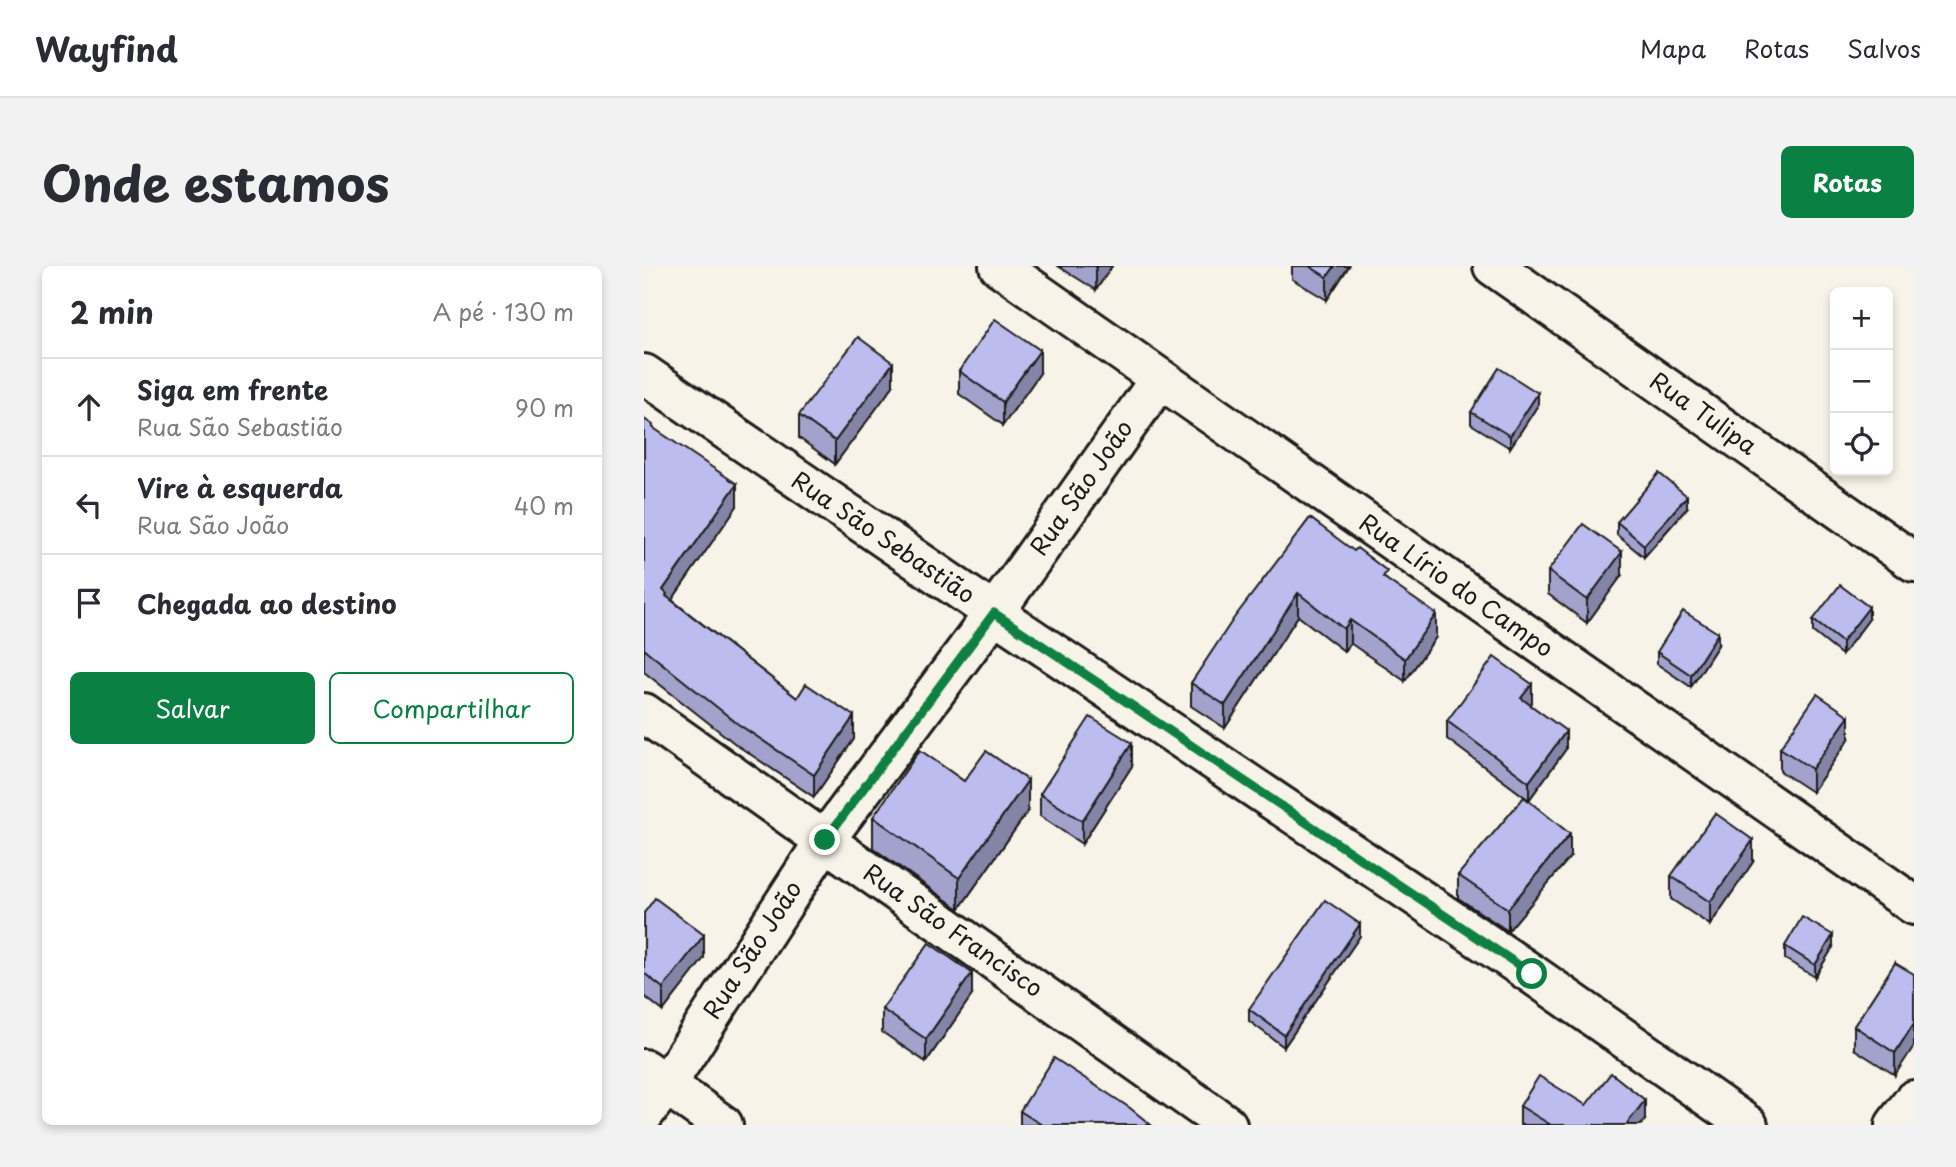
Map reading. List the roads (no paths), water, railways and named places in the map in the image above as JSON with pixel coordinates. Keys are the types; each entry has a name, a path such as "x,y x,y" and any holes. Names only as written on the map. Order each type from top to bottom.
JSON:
{"street":[{"name":"Rua Lírio do Campo","path":"999,266 1914,905"},
{"name":"Rua Tulipa","path":"1493,266 1914,562"},
{"name":"Rua São Sebastião","path":"644,374 1532,974 1748,1125"},
{"name":"Rua São João","path":"651,1089 825,840 994,613 1160,379"},
{"name":"Rua São Francisco","path":"644,713 1227,1125"},
{"path":"651,1089 723,1125"},
{"path":"1895,1125 1914,1100"}]}
